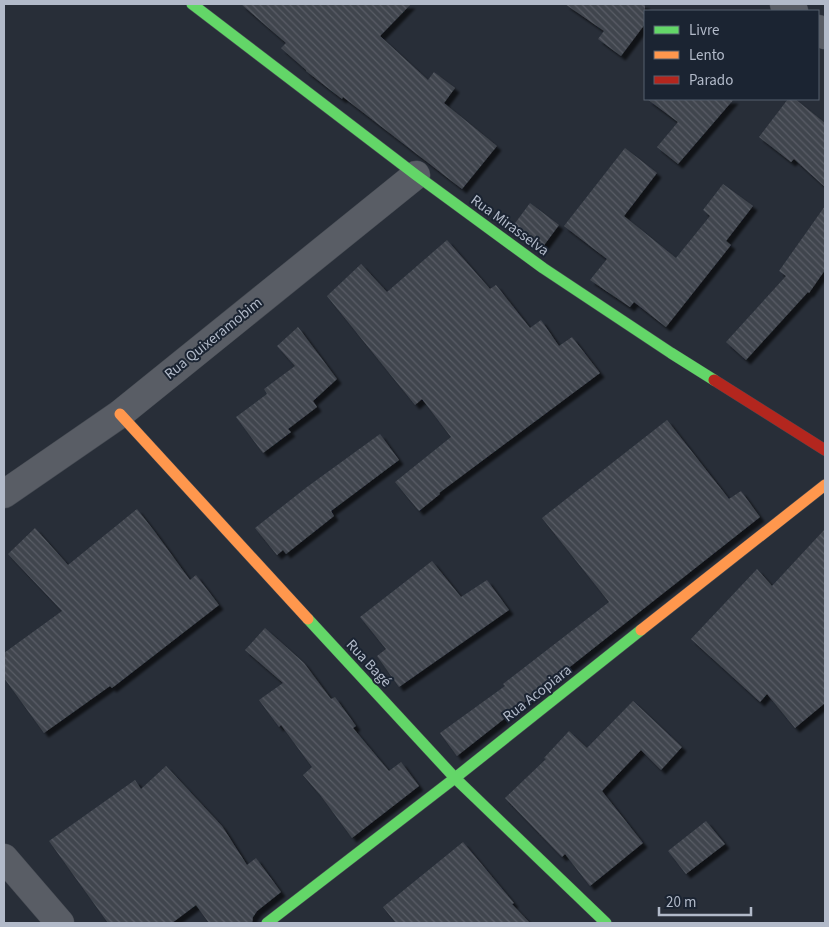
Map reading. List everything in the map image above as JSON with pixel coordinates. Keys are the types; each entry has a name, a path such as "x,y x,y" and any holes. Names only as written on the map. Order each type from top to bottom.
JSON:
{"street":[{"name":"Rua Mirasselva","path":"192,4 416,175 543,268 671,353 825,450"},
{"name":"Rua Quixeramobim","path":"4,494 120,414 416,175"},
{"name":"Rua Bagé","path":"120,414 455,778 606,923"},
{"name":"Rua Acopiara","path":"267,923 455,778 825,485"},
{"path":"4,858 60,923"}],"building":[{"path":"241,4 411,4 380,36 428,80 434,72 455,88 444,103 497,146 462,189 343,97 342,99 306,71 281,48 286,43"},
{"path":"565,4 645,4 644,25 621,56 598,39 604,31"},
{"path":"648,100 733,100 678,164 657,147 678,122"},
{"path":"787,100 796,100 825,123 825,187 794,159 791,162 759,137"},
{"path":"625,148 657,173 624,216 676,258 710,216 703,210 723,184 753,206 726,241 731,245 666,327 634,302 630,307 590,280 607,259 564,226"},
{"path":"530,203 559,225 542,248 513,226"},
{"path":"825,206 825,270 809,293 746,360 726,342 786,276 779,271"},
{"path":"447,240 490,289 496,285 530,328 541,320 559,346 572,337 600,373 439,493 419,511 395,482 451,437 422,399 415,405 327,296 361,264 387,292"},
{"path":"298,327 337,379 313,401 317,407 288,429 291,432 263,453 236,417 267,394 264,389 295,366 277,346"},
{"path":"667,420 729,499 741,491 760,517 457,756 440,733 505,686 503,684 609,602 542,518"},
{"path":"380,434 399,460 331,511 334,516 286,554 283,550 277,555 255,528 307,487"},
{"path":"137,509 190,580 196,575 219,605 112,688 110,686 44,733 4,678 4,653 62,611 8,554 35,528 68,565"},
{"path":"825,529 825,703 795,728 767,694 760,702 691,639 757,569 772,586"},
{"path":"432,561 461,597 487,580 509,610 399,687 377,656 386,649 360,617"},
{"path":"265,628 304,663 331,699 335,697 356,726 353,728 389,771 401,762 419,786 352,838 303,775 312,767 281,725 279,727 259,700 283,683 245,650"},
{"path":"633,701 682,747 661,770 641,750 602,791 643,843 590,886 565,854 562,857 505,798 546,759 544,758 569,731 587,748"},
{"path":"166,766 222,826 247,865 256,858 281,892 257,911 252,923 209,923 196,905 172,923 108,923 49,841 135,780 141,789"},
{"path":"706,821 725,844 686,874 668,851"},
{"path":"463,842 514,903 512,904 530,923 396,923 383,907"}],"traffic: fast":[{"path":"192,4 416,175 543,268 714,380"},
{"path":"308,619 455,778 606,923"},
{"path":"267,923 455,778 641,630"}],"traffic: slow":[{"path":"120,414 308,619"},
{"path":"641,630 825,485"}],"traffic: jam":[{"path":"714,380 825,450"}]}
